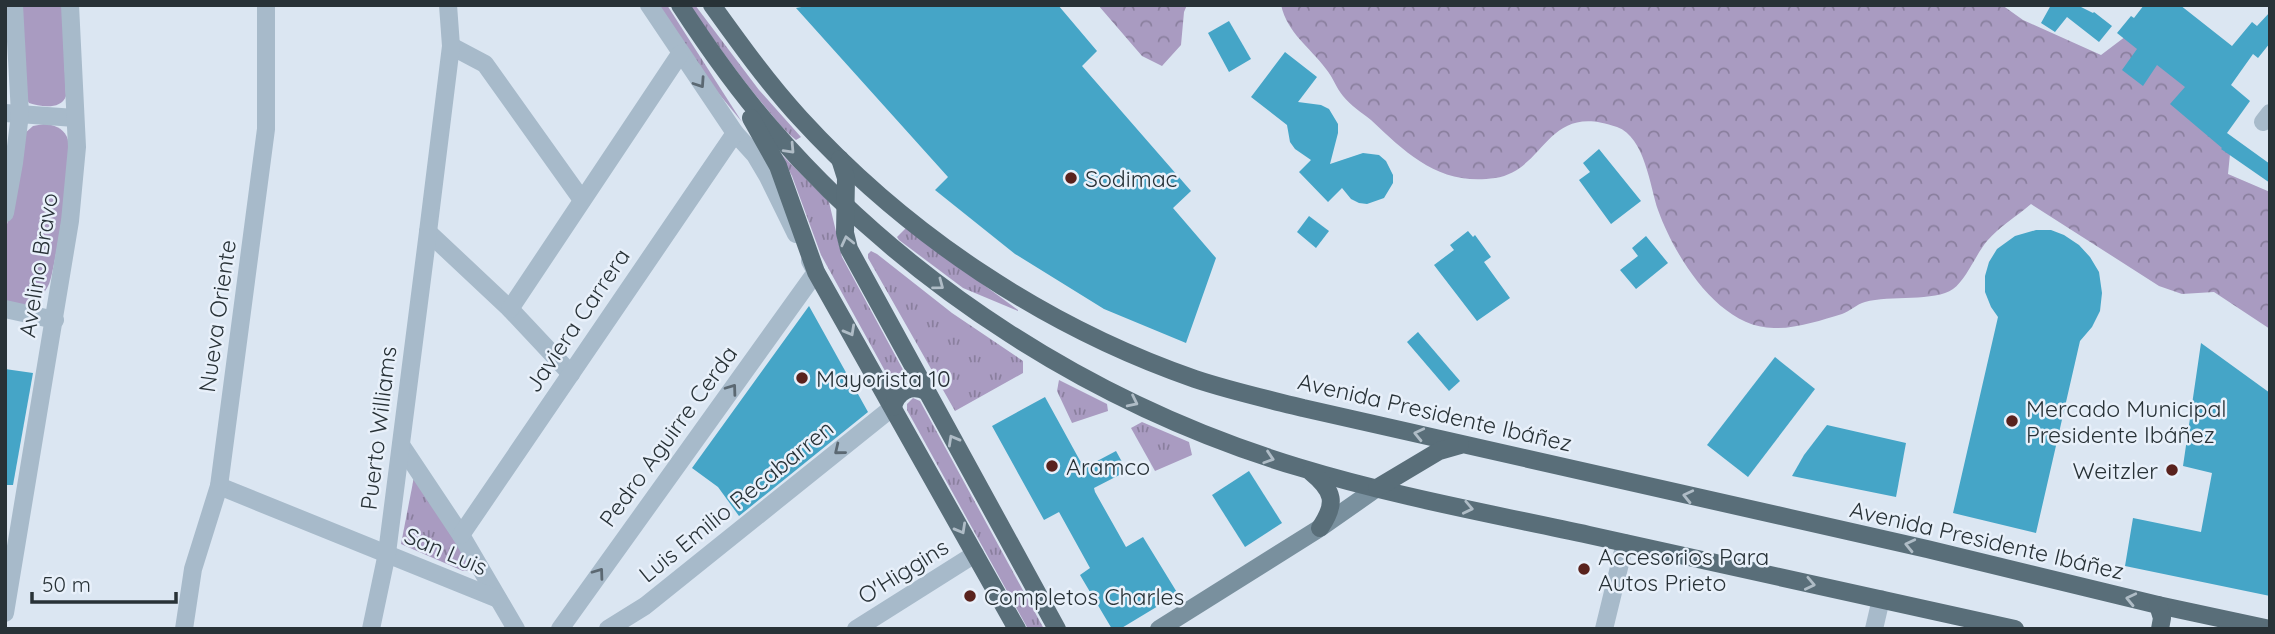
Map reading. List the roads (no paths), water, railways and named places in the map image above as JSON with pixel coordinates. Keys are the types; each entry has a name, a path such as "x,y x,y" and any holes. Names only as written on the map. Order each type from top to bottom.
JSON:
{"main road":[{"path":"680,5 736,86 788,148 846,205 927,275 1027,345 1159,414 1231,444 1308,470 1377,488 2015,629"},
{"name":"Avenida Presidente Ibáñez","path":"712,5 769,82 799,117 906,217 977,271 1020,298 1111,345 1195,378 1251,395 2270,629"},
{"path":"736,86 778,166 816,272 1017,629"},
{"path":"840,158 846,178 845,233 849,249 1057,629"},
{"path":"893,407 897,397 905,390 918,387 926,391"},
{"path":"1377,488 1439,451 1464,444"},
{"path":"1308,470 1332,497 1329,515 1320,528"},
{"path":"2158,605 2162,618 2160,629"}],"street":[{"name":"Avelino Bravo","path":"5,213 14,163 14,5"},
{"name":"Avelino Bravo","path":"5,613 75,186 77,147 70,5"},
{"name":"Nueva Oriente","path":"184,629 193,569 219,486 266,129 266,5"},
{"name":"Puerto Williams","path":"371,629 387,553 451,46 448,5"},
{"path":"649,5 735,133 755,155 816,272"},
{"path":"451,46 485,64 582,201"},
{"path":"510,309 680,54"},
{"path":"12,113 75,118"},
{"name":"Javiera Carrera","path":"461,535 735,133"},
{"path":"428,232 510,309 570,374"},
{"name":"Pedro Aguirre Cerda","path":"560,629 816,272"},
{"path":"5,309 55,320"},
{"name":"Luis Emilio Recabarren","path":"608,629 645,606 893,407"},
{"name":"San Luis","path":"401,445 461,535 513,626"},
{"name":"San Luis","path":"219,486 498,598"},
{"path":"1159,629 1320,528 1377,488"},
{"path":"1604,629 1625,543"},
{"name":"O'Higgins","path":"856,629 975,554"},
{"path":"1874,629 1881,599"}],"place":[{"name":"Sodimac","path":"1071,178"},
{"name":"Mayorista 10","path":"802,378"},
{"name":"Mercado Municipal Presidente Ibáñez","path":"2012,421"},
{"name":"Aramco","path":"1052,466"},
{"name":"Weitzler","path":"2172,470"},
{"name":"Accesorios Para Autos Prieto","path":"1584,569"},
{"name":"Completos Charles","path":"970,596"}]}
